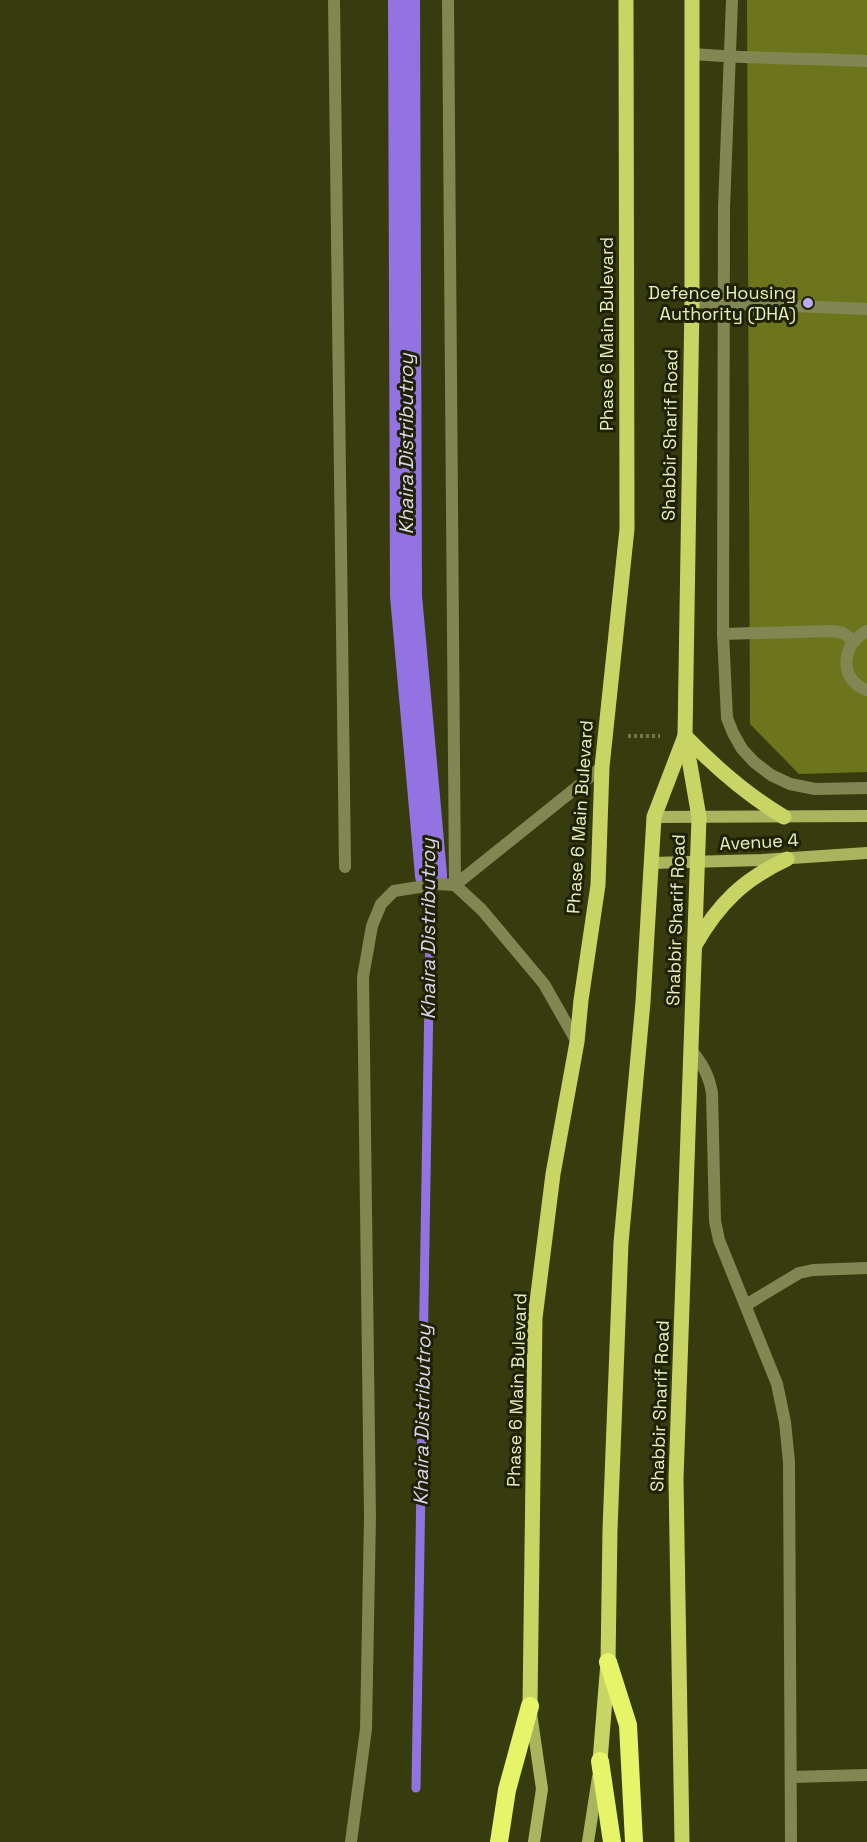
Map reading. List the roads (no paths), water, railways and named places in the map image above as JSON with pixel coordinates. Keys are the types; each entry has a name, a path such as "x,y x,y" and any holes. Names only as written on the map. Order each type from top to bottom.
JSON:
{"highway":[{"path":"608,1662 628,1725 634,1842"},
{"path":"499,1842 507,1790 530,1706"},
{"path":"600,1761 612,1842"}],"main road":[{"name":"Phase 6 Main Bulevard","path":"530,1706 535,1318 553,1174 577,1042 598,885 602,766 627,529 626,0"},
{"name":"Shabbir Sharif Road","path":"682,1842 676,1479 699,817 685,736 692,302 692,0"},
{"path":"588,1842 600,1761 608,1662 621,1243 643,1002 654,817 685,736 721,772 784,818"},
{"name":"Avenue 4","path":"654,817 867,816"},
{"name":"Avenue 4","path":"652,862 787,859 867,853"},
{"path":"693,948 718,909 733,893 755,875 787,859"},
{"path":"530,1706 542,1788 534,1842"}],"street":[{"path":"334,0 345,867"},
{"path":"448,0 455,885"},
{"path":"732,0 724,208 723,634 727,718 742,749 771,775 790,784 815,789 867,788"},
{"path":"693,54 867,62"},
{"path":"692,302 867,309"},
{"path":"723,634 832,631 843,633 854,641"},
{"path":"867,632 854,641 846,656 848,673 858,687 867,690"},
{"path":"455,885 602,766"},
{"path":"351,1842 366,1729 370,1517 363,977 372,926 381,904 394,891 438,884 455,885 482,910 544,984 577,1042"},
{"path":"690,1049 703,1065 712,1093 715,1221 720,1240 777,1383 785,1422 789,1462 791,1842"},
{"path":"746,1305 799,1273 813,1270 867,1268"},
{"path":"791,1777 867,1776"}],"waterway":[{"name":"Khaira Distributroy","path":"404,0 406,596 431,875"},
{"name":"Khaira Distributroy","path":"416,1788 431,875"}],"place":[{"name":"Defence Housing Authority (DHA)","path":"808,303"}]}
